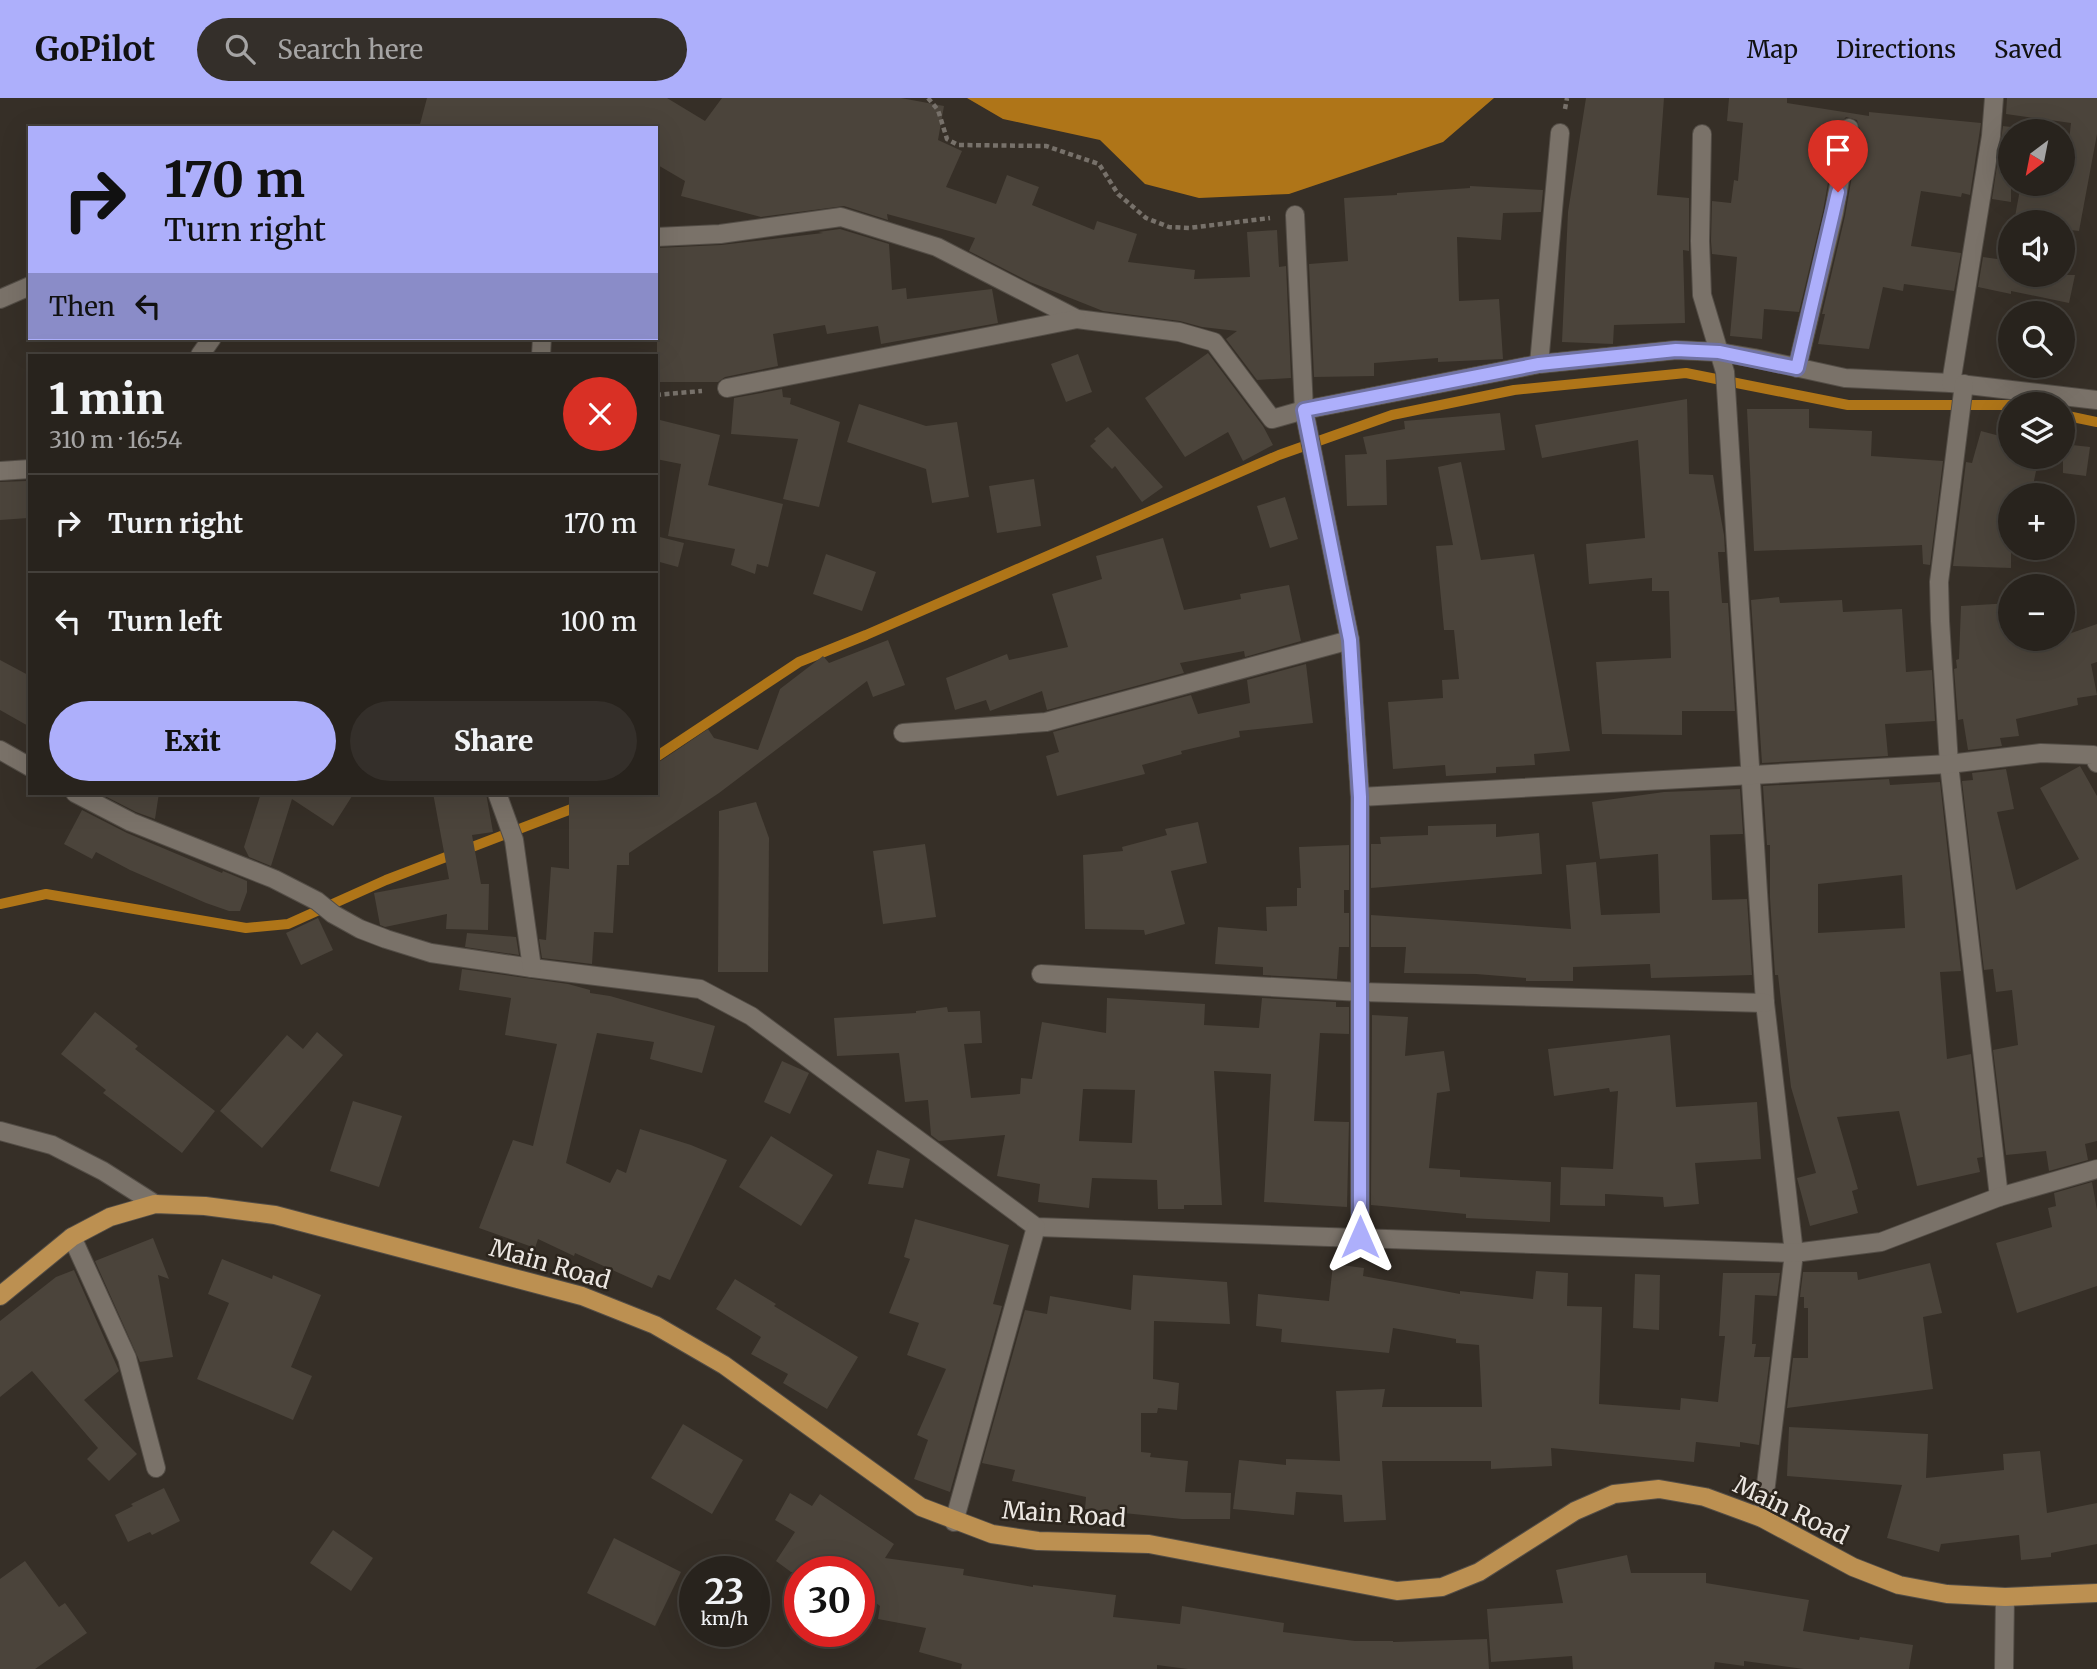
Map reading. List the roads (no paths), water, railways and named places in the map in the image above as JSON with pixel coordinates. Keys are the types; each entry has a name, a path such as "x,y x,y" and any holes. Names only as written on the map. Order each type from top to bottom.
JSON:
{"main road":[{"name":"Main Road","path":"0,1296 72,1237 110,1217 155,1203 275,1215 582,1296 656,1325 724,1365 921,1507 954,1522 992,1534 1038,1541 1149,1544 1397,1591 1442,1587 1479,1572 1575,1511 1614,1494 1659,1489 1705,1497 1762,1518 1853,1567 1899,1585 1947,1594 2005,1597 2097,1593"}],"street":[{"path":"1994,98 1957,383 1961,419 1939,582 1949,764 1999,1197"},
{"path":"1797,368 1833,213 1849,128"},
{"path":"1539,364 1560,133"},
{"path":"1702,134 1702,295 1726,372 1765,1003 1794,1254 1762,1518"},
{"path":"1295,215 1304,410 1350,640 1360,797 1360,1237"},
{"path":"658,237 720,234 841,217 937,247 1077,319"},
{"path":"0,299 28,287"},
{"path":"727,388 1077,319 1179,332 1214,342 1272,419 1304,410 1539,364 1676,350 1719,352 1845,378 1957,383 2097,400"},
{"path":"0,471 28,469"},
{"path":"904,733 1046,722 1350,640"},
{"path":"0,750 28,766"},
{"path":"1360,797 1949,764 2041,753 2093,755 2097,763"},
{"path":"79,795 131,822 274,878 317,901 333,914 360,929 431,953 700,989 751,1016 1036,1227 1794,1254 1881,1242 1999,1197 2097,1169"},
{"path":"498,795 514,840 532,968"},
{"path":"1041,974 1361,992 1765,1003"},
{"path":"0,1131 51,1144 103,1171 155,1203"},
{"path":"954,1522 1036,1227"},
{"path":"72,1237 127,1358 156,1468"},
{"path":"2004,1669 2005,1597"}],"waterway":[{"path":"658,756 799,662 1279,455 1392,415 1514,390 1686,373 1848,405 1998,405"},
{"path":"2075,417 2097,422"},
{"path":"0,904 46,894 246,928 288,924 386,880 587,803 600,795"}]}
